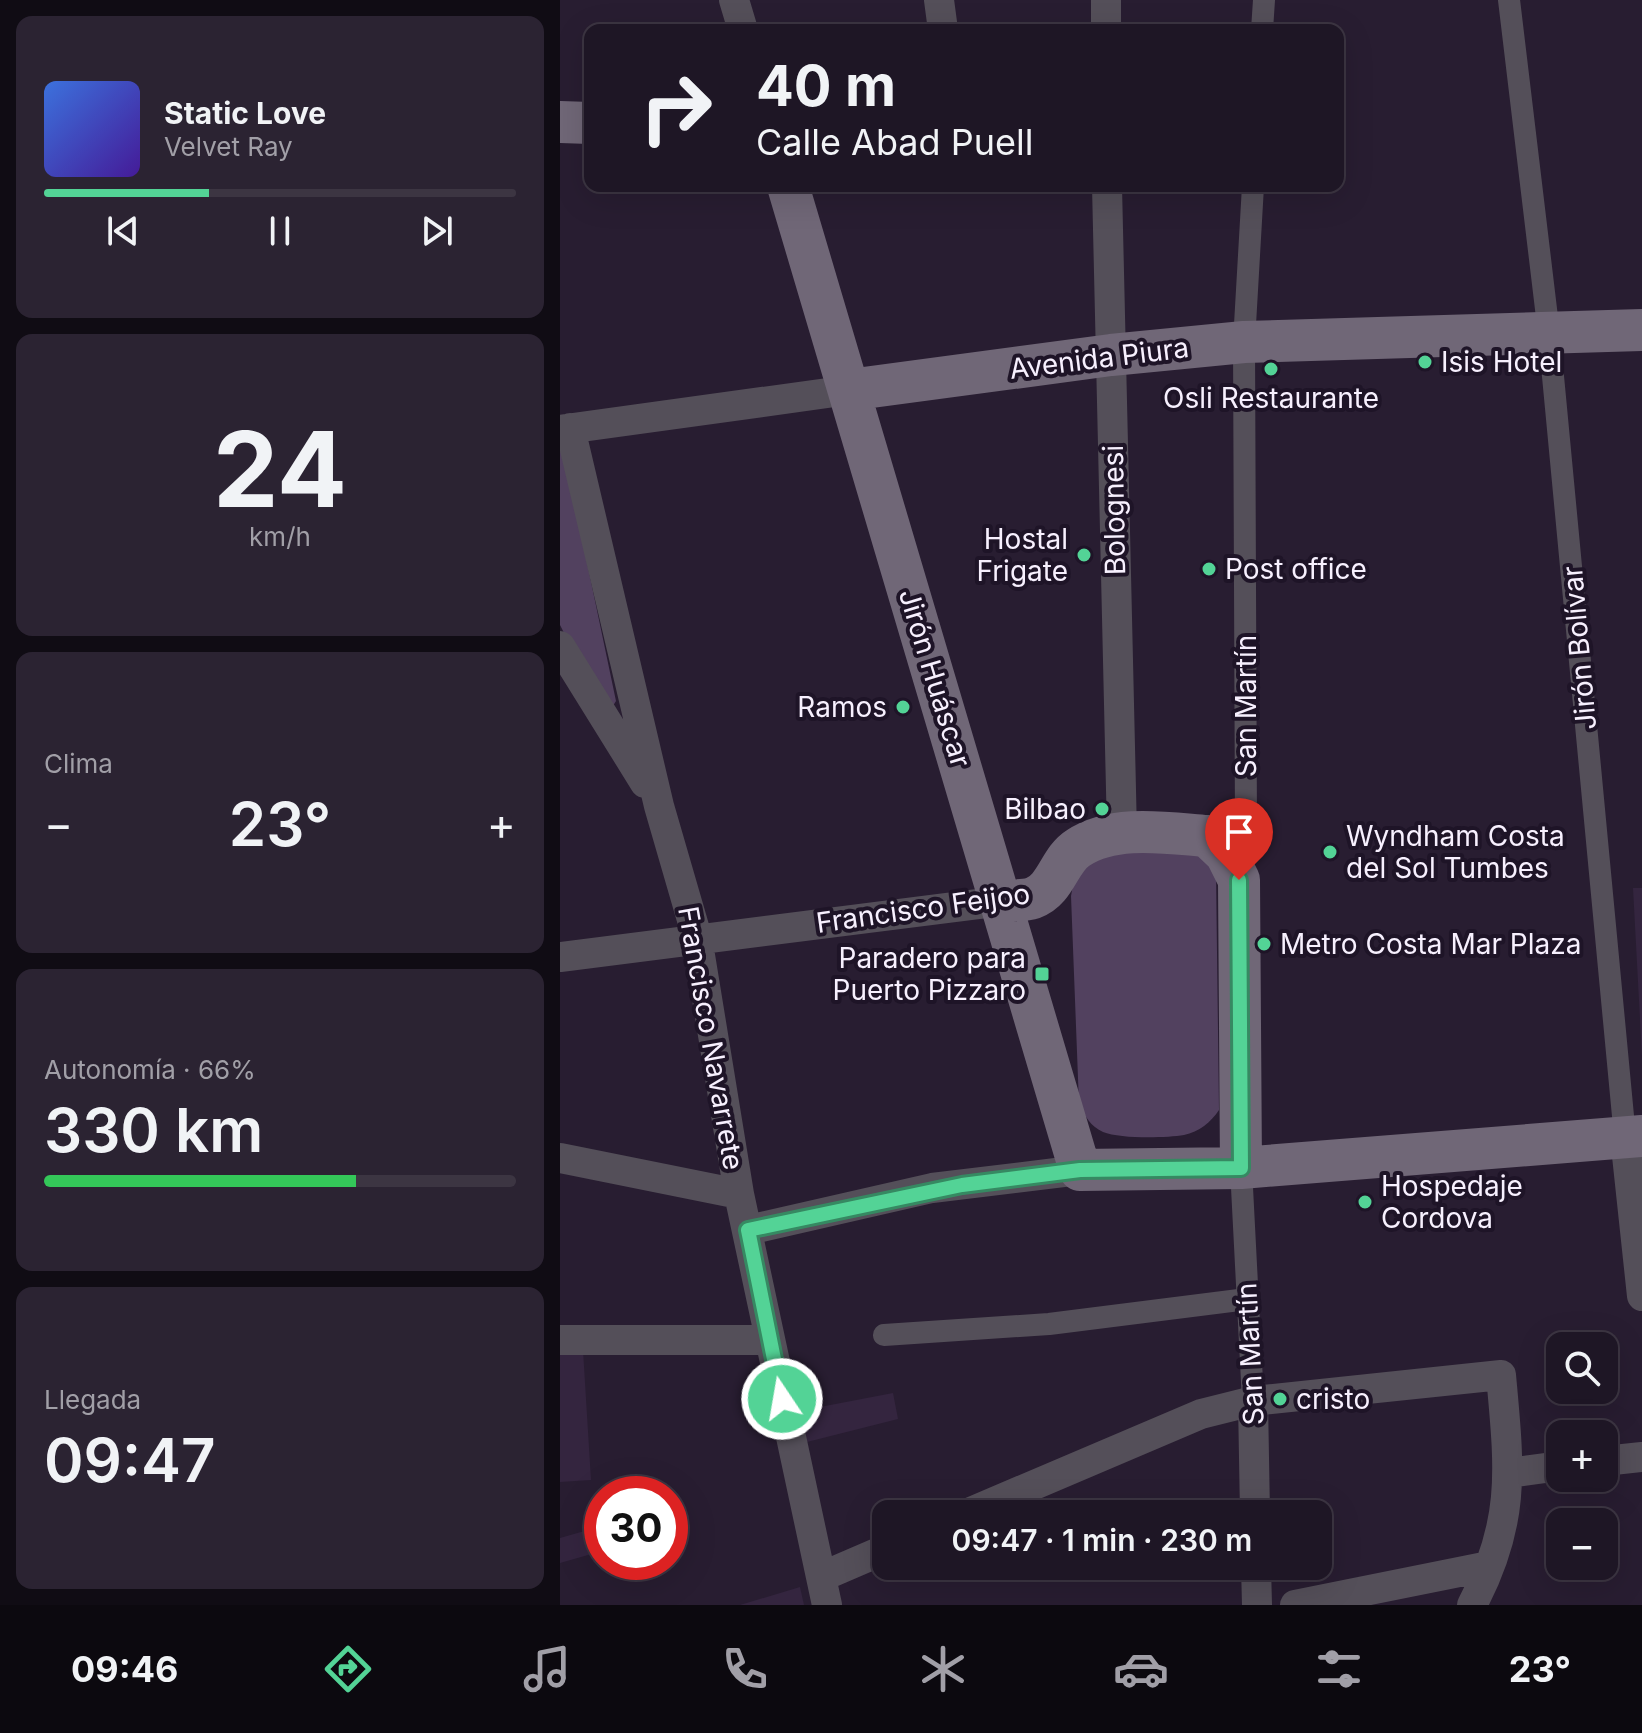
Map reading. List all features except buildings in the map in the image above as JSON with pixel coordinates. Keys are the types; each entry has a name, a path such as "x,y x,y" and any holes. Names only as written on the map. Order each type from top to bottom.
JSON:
{"main road":[{"path":"560,122 584,123"},
{"name":"Jirón Huáscar","path":"790,192 1080,1170"},
{"name":"Avenida Piura","path":"849,390 1111,355 1244,342 1642,330"},
{"name":"Francisco Feijoo","path":"1002,901 1033,898 1048,889 1074,850 1092,840 1122,833 1207,836 1226,854 1239,880"},
{"name":"San Martín","path":"1239,880 1241,1168"},
{"path":"1080,1170 1241,1168 1633,1137"}],"street":[{"path":"734,0 741,24"},
{"path":"939,0 942,24"},
{"path":"1106,0 1106,24"},
{"path":"1262,24 1264,0"},
{"name":"Jirón Bolívar","path":"1509,0 1549,334 1633,1137 1642,1296"},
{"name":"Bolognesi","path":"1107,192 1122,833"},
{"name":"San Martín","path":"1239,880 1246,828 1244,342 1253,192"},
{"name":"Avenida Piura","path":"565,429 849,390"},
{"name":"Francisco Navarrete","path":"565,429 659,806 697,937 739,1194 824,1591"},
{"path":"560,646 659,806"},
{"name":"Francisco Feijoo","path":"560,957 697,937 1002,901"},
{"path":"560,1158 739,1194"},
{"name":"San Martín","path":"1241,1168 1255,1500"},
{"path":"748,1230 932,1188 1080,1170"},
{"path":"884,1335 1049,1324 1247,1299"},
{"path":"560,1340 769,1340"},
{"path":"999,1500 1201,1414 1253,1401 1501,1375 1509,1473 1503,1525 1472,1605"},
{"path":"1618,1460 1642,1457"},
{"path":"1509,1473 1546,1468"},
{"path":"824,1591 872,1558"},
{"path":"1295,1605 1489,1566"},
{"path":"1256,1580 1257,1605"}],"shaded area":[{"path":"560,448 563,448 616,701 611,709 601,706 560,625"},
{"path":"1196,844 1216,872 1219,1110 1204,1126 1184,1135 1131,1137 1103,1132 1091,1124 1079,1104 1073,885 1095,852"},
{"path":"1633,888 1642,888 1642,1057"},
{"path":"583,1350 591,1476 584,1476 584,1480 560,1482 560,1351"},
{"path":"893,1393 898,1419 807,1442 799,1411"},
{"path":"584,1531 584,1556 560,1563 560,1538"},
{"path":"800,1587 804,1605 740,1605"}],"place":[{"name":"Isis Hotel","path":"1425,362"},
{"name":"Osli Restaurante","path":"1271,369"},
{"name":"Hostal Frigate","path":"1084,555"},
{"name":"Post office","path":"1209,569"},
{"name":"Ramos","path":"903,707"},
{"name":"Bilbao","path":"1102,809"},
{"name":"Wyndham Costa del Sol Tumbes","path":"1330,852"},
{"name":"Metro Costa Mar Plaza","path":"1264,944"},
{"name":"Paradero para Puerto Pizzaro","path":"1042,974"},
{"name":"Hospedaje Cordova","path":"1365,1202"},
{"name":"cristo","path":"1280,1399"}],"route":[{"path":"782,1399 748,1230 932,1188 1080,1170 1241,1168 1239,880"}]}
